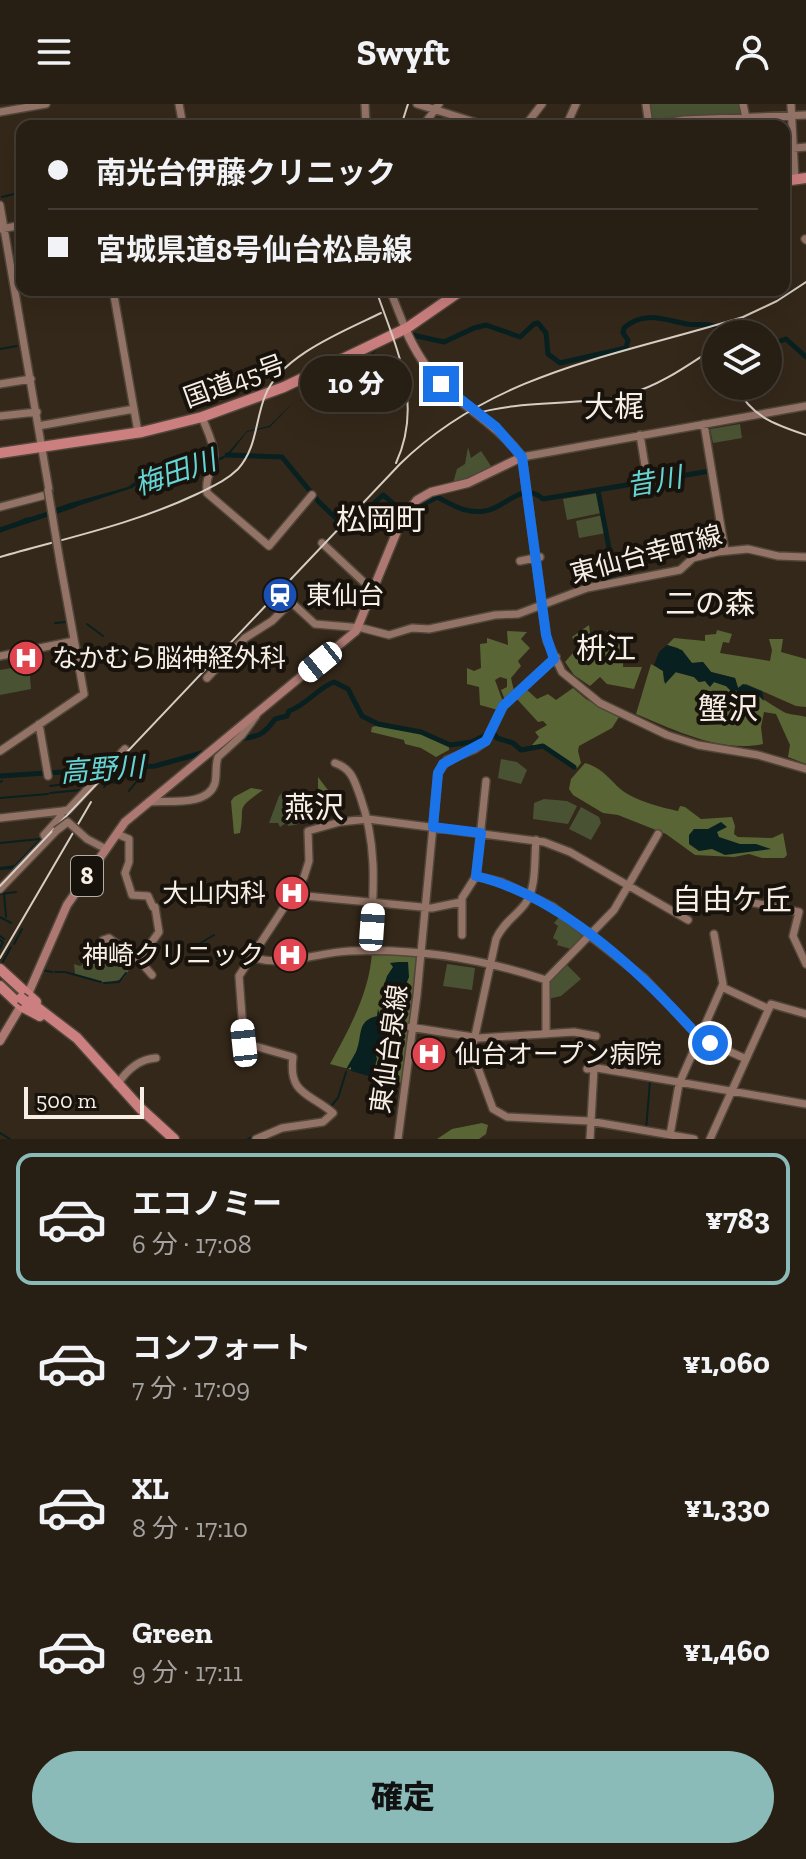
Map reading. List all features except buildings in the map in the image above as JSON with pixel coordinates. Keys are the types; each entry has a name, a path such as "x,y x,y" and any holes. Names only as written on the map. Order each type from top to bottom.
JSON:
{"highway":[{"name":"国道45号","path":"0,453 138,432 202,417 284,387 407,332 435,303 450,296"},
{"path":"0,973 24,998 60,1026"},
{"path":"0,986 44,1009 172,1139"}],"main road":[{"path":"407,332 436,379 490,422 522,457"},
{"path":"447,390 491,421 505,435"},
{"name":"8","path":"0,1039 24,998 67,905 128,818 248,722 359,627 406,512 428,493 468,483 522,457"}],"street":[{"path":"0,110 22,104"},
{"path":"0,110 46,104"},
{"path":"417,104 437,107 471,120"},
{"path":"530,120 542,104"},
{"path":"743,104 747,119"},
{"path":"793,104 791,148 796,180"},
{"path":"778,120 793,117"},
{"path":"737,120 806,117"},
{"path":"791,148 806,147"},
{"path":"0,205 6,269 35,412 84,694"},
{"path":"114,296 138,432"},
{"path":"394,296 407,332"},
{"path":"0,384 29,380"},
{"path":"806,408 522,457 546,605 546,635 562,672 589,696 688,743 774,758 806,768"},
{"path":"37,426 134,409"},
{"path":"0,416 35,412"},
{"path":"202,417 214,453 206,476 207,491 269,546 312,495"},
{"path":"704,425 725,551"},
{"path":"640,436 648,483"},
{"path":"0,507 48,492"},
{"path":"322,543 369,587"},
{"name":"東仙台幸町線","path":"207,678 245,638 272,621 291,602 315,624 359,627 389,635 412,628 429,629 495,615 517,614 591,587 680,570 696,557 725,551 748,549 781,557 806,557"},
{"path":"520,561 538,558"},
{"path":"0,656 74,641"},
{"name":"東仙台泉線","path":"397,1139 421,954 438,773 447,760 486,741 503,706 555,658"},
{"path":"0,750 84,694"},
{"path":"0,750 84,694"},
{"path":"147,801 181,802 208,792 215,783 217,759 225,748 236,741 248,722"},
{"path":"39,724 47,775"},
{"path":"0,818 68,810 125,749"},
{"path":"335,763 352,773 368,819 374,856 370,951"},
{"path":"462,935 461,902 476,876 486,781"},
{"path":"47,840 44,835 62,811"},
{"path":"256,1139 282,1128 323,1122 333,1113 303,1094 295,1085 291,1071 293,1057 244,1043 239,978 308,866 308,831 368,819 536,840 562,848 688,920"},
{"path":"0,889 68,822 87,839 106,849"},
{"path":"117,834 129,839 125,875 132,895 148,896 154,907 159,932 139,960"},
{"path":"546,1034 546,980 614,910 658,834"},
{"path":"536,840 530,895 501,929 474,1037 475,1060 493,1109 504,1116 591,1122 694,1139"},
{"path":"476,876 501,882 553,907 644,978 700,1038 746,1059"},
{"path":"677,913 679,901 688,890 799,912 794,934 806,964"},
{"path":"295,891 306,896 426,908 461,902"},
{"path":"670,1135 680,1083 722,987 714,934"},
{"path":"794,934 801,951 806,953"},
{"path":"103,940 110,939 139,960 152,975"},
{"path":"251,957 286,960 332,952 370,951 421,954 491,963 546,980"},
{"path":"722,987 769,1009"},
{"path":"710,1139 769,1009 774,1003 806,1014"},
{"path":"412,1027 474,1037 579,1032 596,1036"},
{"path":"117,1085 130,1069 147,1059 156,1058"},
{"path":"590,1139 590,1068 806,1104"}],"green space":[{"path":"649,104 742,104 744,114 665,120 652,120"},
{"path":"740,424 742,438 713,443 710,429"},
{"path":"468,447 471,458 481,451 491,466 468,480 453,483 457,469 465,464"},
{"path":"598,493 601,513 567,520 563,499"},
{"path":"603,515 606,533 579,538 576,521"},
{"path":"589,625 596,642 607,644 607,630 613,634 612,646 621,644 624,651 623,667 642,667 634,689 607,684 600,677 590,686 574,675 565,662 579,646 572,637"},
{"path":"717,630 732,634 729,643 723,642 720,653 770,661 772,650 769,639 783,639 781,652 806,659 806,707 796,706 746,684 738,688 735,678 711,672 703,662 692,663 678,648 667,645 674,638 705,641 705,635 716,634"},
{"path":"507,631 527,632 521,639 530,648 518,661 521,666 511,678 514,691 505,700 501,690 507,687 507,679 500,677 495,680 503,702 498,710 480,705 479,687 467,684 467,668 474,671 481,668 480,644 487,643 487,638 508,645"},
{"path":"651,664 663,671 664,682 675,672 694,677 699,682 705,681 709,686 714,682 726,686 734,693 736,690 739,695 758,695 786,713 806,717 806,764 788,757 790,745 776,714 764,712 761,727 763,744 747,746 714,743 636,714"},
{"path":"29,665 31,689 0,695 0,670"},
{"path":"573,688 619,717 612,728 579,746 581,763 577,768 543,746 532,745 539,737 535,732 547,725 543,721 538,722 516,698 526,689 537,699 548,694 556,700"},
{"path":"384,724 427,736 449,746 449,750 436,757 421,748 405,744 404,740 371,732 372,727"},
{"path":"501,759 517,762 527,770 521,784 498,778"},
{"path":"585,763 599,769 623,791 646,802 678,811 680,806 685,807 701,819 732,817 734,834 738,837 772,838 783,833 787,855 784,858 762,858 749,854 734,857 695,855 666,834 618,815 603,813 573,795 569,789 571,779"},
{"path":"318,777 334,798 329,811 313,808 313,801 318,796"},
{"path":"251,788 263,790 244,805 240,833 234,834 231,801"},
{"path":"284,791 288,796 284,800 303,814 303,823 289,826 286,823 280,827 278,823 269,823 279,796"},
{"path":"544,799 567,801 577,806 568,824 533,819 534,803"},
{"path":"581,807 599,817 601,823 591,840 569,829"},
{"path":"560,916 584,937 574,950 557,945 558,941 553,938 558,926 554,923"},
{"path":"115,947 131,960 124,969 131,967 123,979 106,983 75,974 74,964 80,966 92,957 99,966"},
{"path":"372,953 417,957 402,1083 330,1064 362,997"},
{"path":"447,964 475,968 472,990 443,986"},
{"path":"566,964 581,979 561,996 548,999 548,982"},
{"path":"482,1123 488,1125 486,1134 479,1139 437,1139 452,1129"}],"water":[{"path":"381,344 346,388 294,402 347,386"},
{"path":"294,402 270,427 247,432 229,455 210,461 226,455 247,431 269,426"},
{"path":"191,465 147,479 132,488 51,513 70,503"},
{"path":"49,514 33,521 23,521 0,533 0,530 25,518"},
{"path":"667,645 682,650 692,663 703,662 711,672 735,678 738,688 743,684 762,691 764,701 758,695 739,695 736,690 733,693 726,686 714,682 710,687 705,681 699,682 694,677 676,672 665,684 663,671 654,665 659,652"},
{"path":"721,822 727,827 717,832 719,837 771,849 725,855 712,849 699,851 689,844 689,835 694,829 708,829"},
{"path":"408,962 409,977 400,999 382,992 393,967 390,963"},
{"path":"393,1005 380,1049 375,1051 377,1059 372,1077 351,1071 351,1067 346,1070 356,1052 363,1025 377,1016 378,1009 380,1015 387,1015"}],"waterway":[{"path":"2,197 16,194"},
{"name":"梅田川","path":"408,334 444,342 486,325 520,337 538,323 546,333 548,354 560,363 626,348 628,340 623,333 624,328 639,319 702,325"},
{"name":"梅田川","path":"782,340 786,339 806,357"},
{"path":"0,349 17,346"},
{"path":"227,455 282,457 319,502 343,525"},
{"name":"昔川","path":"347,528 383,495 404,512 437,497 460,508 478,512 493,509 528,492 543,499 710,471"},
{"path":"598,491 615,579"},
{"name":"梅田川","path":"0,530 75,505"},
{"path":"55,623 67,622"},
{"path":"87,624 103,636"},
{"name":"高野川","path":"224,745 262,733 275,719 287,716 289,711 334,682 348,689 362,716 378,724 421,732 450,745 472,742 489,733"},
{"name":"高野川","path":"495,735 521,750 543,746 574,767"},
{"name":"高野川","path":"0,776 155,766 202,753"},
{"path":"50,786 66,784 66,776 96,774"},
{"path":"129,791 137,781 137,774"},
{"path":"104,787 109,782 119,783"},
{"path":"50,793 81,790"},
{"path":"0,798 48,794"},
{"path":"0,843 40,839"},
{"path":"0,868 15,866 41,839"},
{"path":"0,869 14,868"},
{"path":"0,894 16,892"},
{"path":"4,893 6,917"},
{"path":"0,917 11,923"},
{"path":"14,944 22,929"},
{"path":"194,947 214,935"},
{"path":"0,936 4,939"},
{"path":"0,940 3,942 0,948"},
{"path":"142,958 152,956 155,942"},
{"path":"1,965 11,947"},
{"path":"42,970 52,972"},
{"path":"55,972 63,972"},
{"path":"65,972 101,982"},
{"path":"104,983 119,982 126,973"},
{"path":"331,1106 338,1098 346,1072"},
{"path":"646,1130 650,1081"},
{"path":"291,1123 308,1121"},
{"path":"0,1133 10,1139"},
{"path":"248,1139 255,1136"}],"railway":[{"path":"403,120 408,104"},
{"path":"790,292 806,282"},
{"path":"378,296 398,354 407,397 408,419 396,463"},
{"path":"0,886 400,464 437,433 477,407 561,370 743,317 785,296"},
{"path":"0,557 149,514 223,480 238,469 249,452 265,396 284,369 315,346 381,313"},
{"path":"474,414 512,406 629,394 663,380 702,356"},
{"path":"745,400 765,418 806,435"},
{"path":"0,958 91,802"}],"place":[{"name":"東仙台","path":"280,595"},
{"name":"なかむら脳神経外科","path":"26,658"},
{"name":"大山内科","path":"292,893"},
{"name":"神崎クリニック","path":"290,955"},
{"name":"仙台オープン病院","path":"429,1054"}],"district":[{"name":"大梶","path":"614,407"},
{"name":"松岡町","path":"381,520"},
{"name":"二の森","path":"710,604"},
{"name":"枡江","path":"606,649"},
{"name":"蟹沢","path":"728,709"},
{"name":"燕沢","path":"314,808"},
{"name":"自由ケ丘","path":"732,900"}],"route":[{"path":"441,384 496,427 522,457 546,635 554,659 503,706 486,741 443,764 438,773 433,827 481,833 476,876 501,882 553,907 642,977 700,1038 710,1043"}]}
